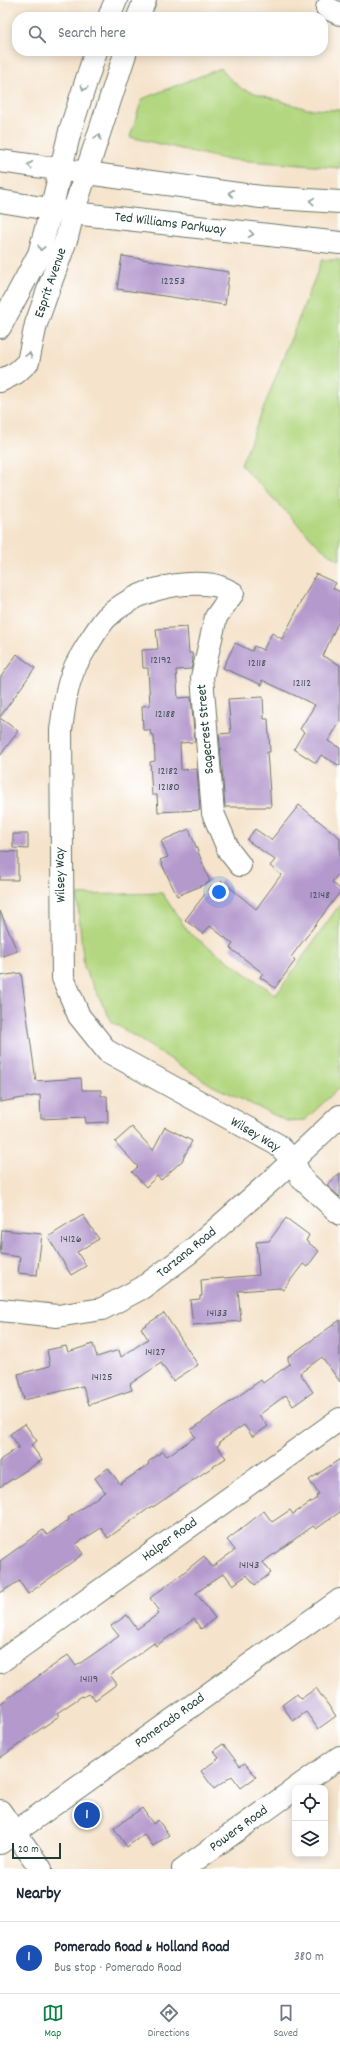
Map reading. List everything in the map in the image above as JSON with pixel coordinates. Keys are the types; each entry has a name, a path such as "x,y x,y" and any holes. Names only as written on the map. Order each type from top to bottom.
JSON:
{"street":[{"path":"111,12 116,0"},
{"path":"140,12 145,0"},
{"name":"Esprit Avenue","path":"0,327 39,254 70,131 94,56"},
{"name":"Esprit Avenue","path":"0,380 16,373 28,362 36,324 67,237 73,213 124,56"},
{"path":"0,161 261,197 340,202"},
{"name":"Ted Williams Parkway","path":"0,201 73,213 340,243"},
{"name":"Wilsey Way","path":"234,593 215,585 174,585 156,589 119,607 105,619 75,667 66,693 61,730 63,978 79,1016 107,1051 278,1145 293,1160 302,1179 340,1214"},
{"name":"Sagecrest Street","path":"234,593 216,617 202,677 213,813 229,852 240,865"},
{"name":"Tarzana Road","path":"0,1310 57,1316 102,1309 142,1288 189,1253 340,1116"},
{"name":"Halper Road","path":"0,1662 340,1419"},
{"name":"Pomerado Road","path":"8,1838 340,1600"},
{"name":"Powers Road","path":"299,1785 340,1756"},
{"name":"Powers Road","path":"182,1869 292,1790"},
{"path":"0,1812 8,1838 41,1869"}],"green space":[{"path":"221,68 227,76 242,89 307,109 340,110 340,168 224,159 130,137 142,99"},
{"path":"322,260 340,260 340,561 321,548 241,465"},
{"path":"162,893 189,933 276,995 340,904 340,1087 305,1120 287,1121 213,1086 112,1022 84,968 77,895"}],"building":[{"path":"122,256 229,272 225,305 117,289"},
{"path":"316,574 336,583 333,588 340,592 340,618 323,656 340,665 340,722 328,741 340,748 340,766 321,755 316,763 294,749 304,732 300,729 315,705 262,680 262,685 223,668 235,643 252,651 254,646 263,650 272,633 282,639"},
{"path":"187,627 189,653 192,653 193,660 191,669 176,670 178,698 191,697 195,742 180,743 181,770 197,769 200,810 158,812 157,795 152,795 150,762 155,761 154,735 151,735 150,730 143,730 142,706 150,705 148,668 143,668 142,650 158,649 156,629"},
{"path":"17,654 35,668 0,717 0,678"},
{"path":"263,697 264,719 268,719 270,752 267,752 271,807 225,807 219,734 231,733 228,699"},
{"path":"0,718 18,731 0,756"},
{"path":"299,805 340,838 340,872 332,882 340,889 340,892 291,957 295,961 275,988 260,977 263,973 230,948 233,944 210,926 203,934 185,920 212,885 214,891 222,881 256,909 281,875 270,866 275,860 247,840 255,829 271,840"},
{"path":"189,829 210,882 177,896 160,860 168,857 161,841"},
{"path":"13,834 28,834 28,849 13,848"},
{"path":"0,851 18,852 18,880 0,880"},
{"path":"0,911 17,951 0,957"},
{"path":"21,973 36,1081 81,1078 82,1090 101,1090 101,1096 107,1096 108,1122 86,1123 85,1117 41,1119 40,1095 0,1102 0,976"},
{"path":"132,1127 153,1150 165,1127 192,1141 182,1161 161,1180 157,1176 146,1187 132,1172 138,1167 115,1142"},
{"path":"340,1173 340,1197 327,1185"},
{"path":"83,1215 99,1239 77,1252 86,1266 71,1275 48,1237"},
{"path":"286,1218 309,1235 306,1241 319,1251 307,1267 303,1264 283,1290 280,1288 238,1291 241,1321 193,1325 190,1300 200,1299 200,1296 202,1296 201,1280 259,1275 256,1242 269,1241"},
{"path":"2,1230 42,1234 37,1275 18,1273 20,1257 0,1254"},
{"path":"164,1313 198,1365 173,1381 161,1363 130,1384 132,1390 89,1405 83,1386 24,1400 18,1374 50,1366 47,1350 66,1346 68,1352 93,1344 97,1357 119,1350 121,1357 148,1339 141,1328"},
{"path":"340,1320 340,1382 322,1357 300,1373 313,1392 293,1406 286,1395 259,1415 268,1426 254,1436 252,1436 244,1425 219,1442 220,1444 217,1446 226,1458 153,1507 152,1506 108,1538 101,1528 76,1544 83,1554 28,1594 19,1581 0,1593 0,1561 43,1530 47,1535 105,1492 95,1478 108,1468 120,1484 149,1464 148,1462 163,1451 167,1456 195,1437 191,1430 261,1380 263,1383 290,1364 288,1357"},
{"path":"25,1424 37,1441 31,1445 42,1460 0,1487 0,1460 19,1447 10,1434"},
{"path":"340,1459 340,1512 316,1529 313,1526 263,1562 271,1573 255,1585 247,1575 233,1585 224,1573 196,1593 215,1618 201,1629 194,1619 156,1646 154,1643 110,1675 117,1684 95,1700 92,1695 90,1696 88,1694 83,1697 82,1696 57,1713 59,1716 0,1758 0,1704 68,1655 76,1666 95,1653 119,1636 111,1626 127,1615 137,1629 158,1614 156,1612 159,1610 150,1598 204,1556 212,1567 235,1550 227,1540 264,1511 272,1522 290,1510 293,1514 317,1498 316,1496 319,1494 309,1480"},
{"path":"316,1688 336,1716 318,1729 306,1712 293,1721 282,1705 297,1694 301,1699"},
{"path":"223,1744 240,1766 245,1763 256,1777 241,1788 232,1776 214,1789 201,1771 219,1758 213,1751"},
{"path":"142,1808 153,1824 158,1820 169,1835 153,1846 144,1834 127,1847 114,1828"}],"place":[{"name":"Pomerado Road & Holland Road","path":"87,1815"}]}
